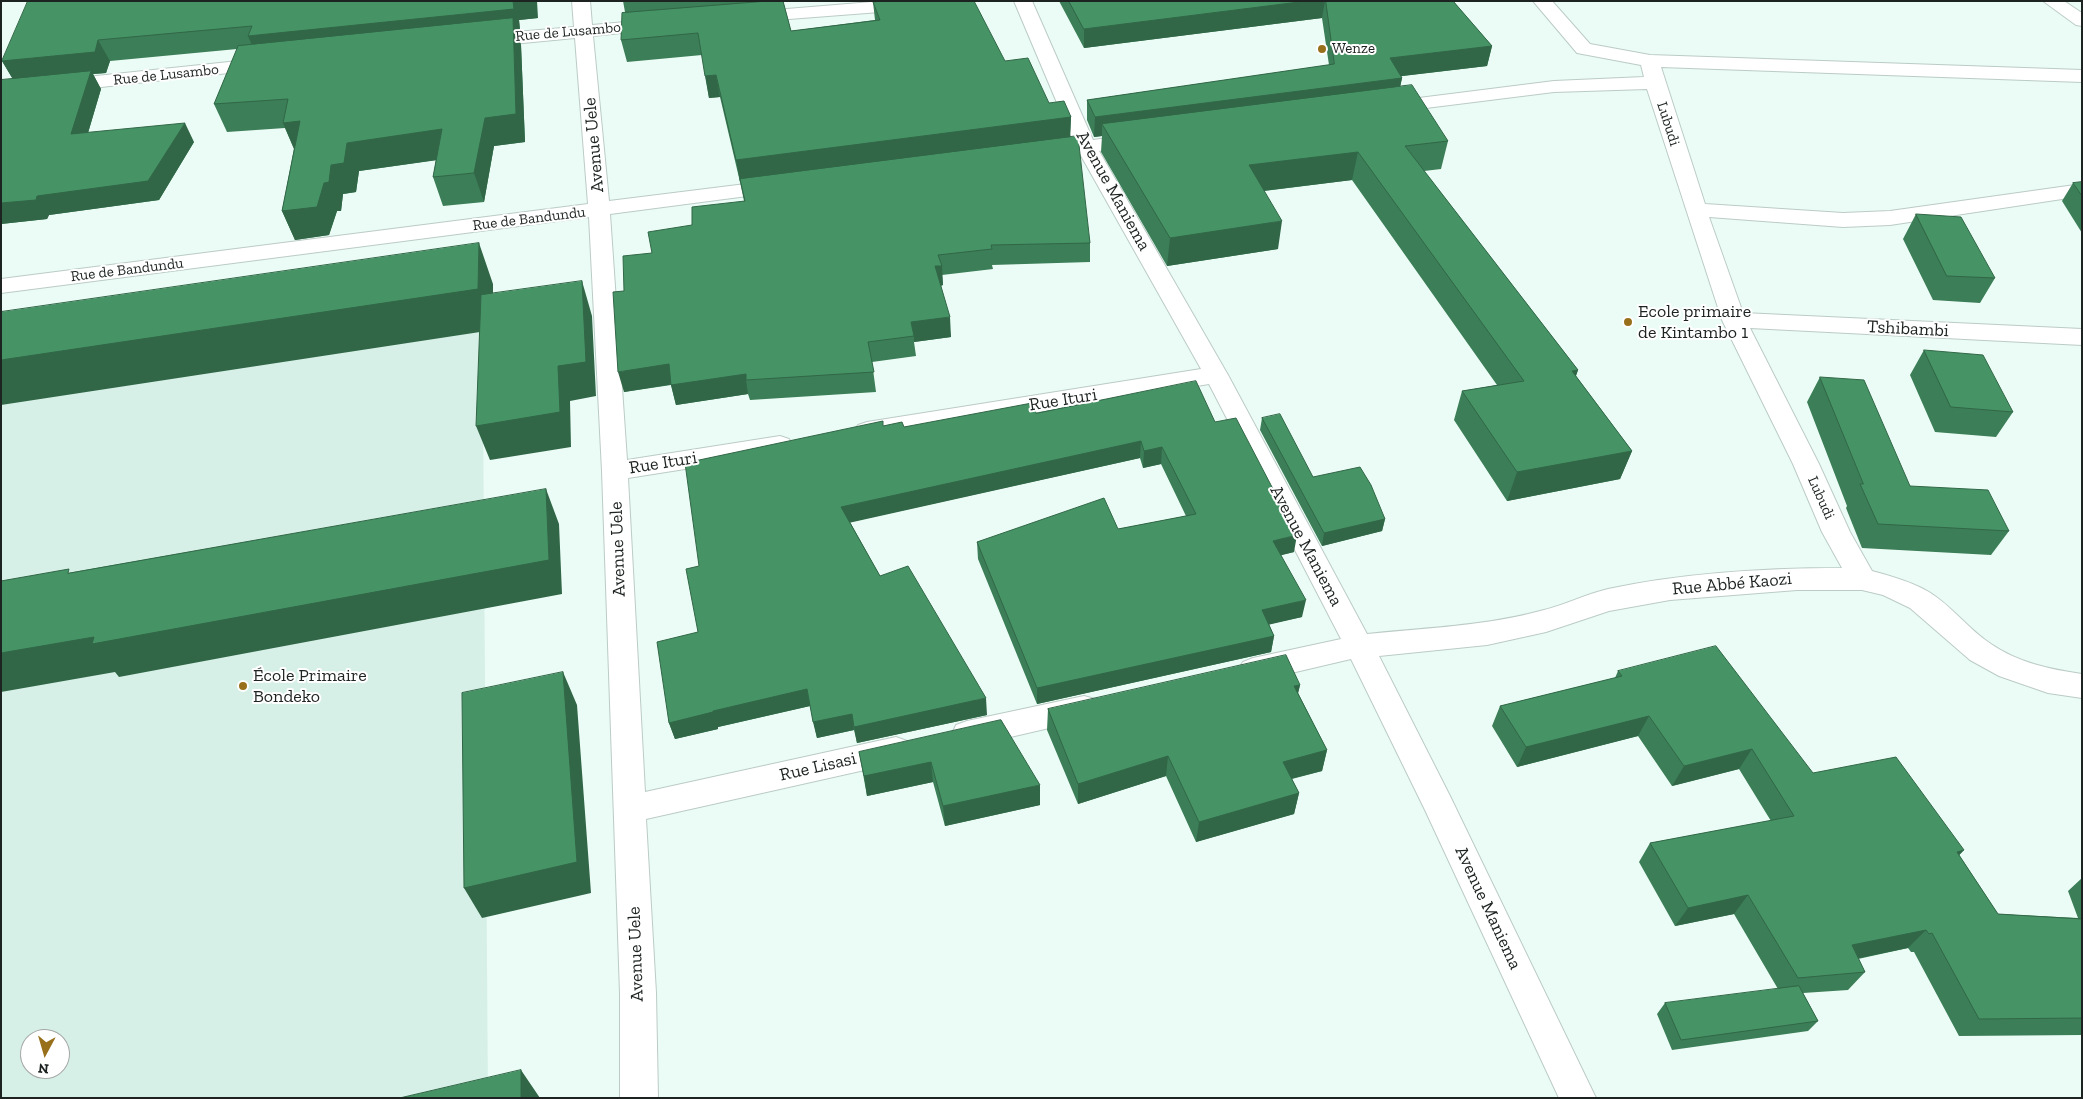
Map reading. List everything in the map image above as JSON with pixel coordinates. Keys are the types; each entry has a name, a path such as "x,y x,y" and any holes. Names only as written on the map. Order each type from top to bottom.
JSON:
{"street":[{"name":"Avenue Uele","path":"581,1 599,210 615,471 638,993 639,1098"},
{"path":"731,18 958,1"},
{"name":"Avenue Maniema","path":"1024,1 1086,147 1216,376 1359,646 1440,806 1578,1098"},
{"path":"1542,1 1584,49 1650,61 2082,76"},
{"path":"2052,1 2082,21"},
{"name":"Rue de Lusambo","path":"465,42 672,23"},
{"name":"Lubudi","path":"1650,61 1696,210 1734,320 1806,464 1836,532 1862,579"},
{"name":"Rue de Lusambo","path":"1,92 288,62"},
{"path":"1372,109 1540,87 1612,82 1656,83"},
{"path":"1021,155 1155,138"},
{"name":"Rue de Bandundu","path":"1,286 795,184"},
{"path":"1696,210 1843,220 1890,218 2082,190"},
{"name":"Tshibambi","path":"1734,320 2082,337"},
{"name":"Rue Ituri","path":"841,435 1216,376"},
{"name":"Rue Ituri","path":"615,471 802,441"},
{"name":"Rue Abbé Kaozi","path":"1359,646 1487,634 1546,621 1607,600 1670,589 1797,579 1862,579 1891,587 1920,600 1980,652 2010,668 2048,681 2082,686"},
{"path":"1223,676 1359,646"},
{"name":"Rue Lisasi","path":"629,809 1106,703"}],"shaded area":[{"name":"École Primaire Bondeko","path":"482,263 488,1098 1,1098 1,333"}],"building":[{"path":"28,1 513,1 514,9 248,36 252,26 98,40 95,52 2,61"},
{"path":"783,1 791,31 880,20 873,2 974,1 1005,61 1028,58 1049,103 1064,101 1071,117 736,160 716,75 705,76 698,33 621,40 622,13"},
{"path":"1069,1 1307,1 1084,29"},
{"path":"1326,1 1453,1 1492,46 1390,58 1402,78 1095,117 1087,100 1334,64"},
{"path":"513,18 516,114 485,118 474,173 433,177 442,129 347,143 344,163 331,165 329,182 324,183 317,207 282,211 300,121 283,123 288,99 214,104 238,46"},
{"path":"91,71 71,134 185,123 148,181 37,196 36,200 1,203 1,80"},
{"path":"1412,85 1448,141 1405,146 1578,370 1572,371 1632,451 1517,472 1462,391 1524,381 1358,152 1249,165 1282,221 1170,238 1102,124"},
{"path":"1078,136 1090,243 991,245 992,249 938,255 942,266 935,266 950,317 911,322 914,336 868,342 874,372 746,380 746,374 671,385 669,364 618,372 613,292 624,291 623,256 652,253 648,232 692,225 692,207 745,201 740,179"},
{"path":"2082,182 2082,196 2073,183"},
{"path":"1916,214 1961,217 1995,278 1947,276"},
{"path":"479,243 478,289 1,360 1,312"},
{"path":"582,281 586,362 558,366 560,412 476,426 481,295"},
{"path":"1924,350 1983,355 2013,412 1951,407"},
{"path":"1820,377 1864,380 1910,486 1988,490 2009,531 1878,524 1860,484 1863,484"},
{"path":"1196,381 1215,422 1236,418 1297,535 1273,541 1306,600 1262,610 1274,636 1037,688 977,542 1104,498 1118,529 1196,514 1162,447 1144,451 1141,441 841,507 880,576 908,566 986,698 854,727 852,714 813,722 807,689 669,723 657,642 698,632 686,569 699,566 685,463 883,421 883,426 902,422 904,427 1032,403 1036,413"},
{"path":"1280,414 1313,477 1360,467 1371,485 1385,519 1324,533 1262,418"},
{"path":"546,489 549,560 92,644 94,637 1,653 1,581 69,569 68,573"},
{"path":"1716,646 1813,773 1896,757 1964,850 1957,852 1998,914 2082,919 2082,1018 1979,1019 1932,933 1929,934 1926,930 1852,945 1865,972 1798,978 1748,895 1688,908 1650,843 1794,816 1752,749 1684,766 1649,716 1526,747 1500,706 1622,676 1618,671"},
{"path":"1286,655 1300,685 1294,686 1327,750 1283,762 1299,793 1199,822 1168,756 1078,784 1048,709"},
{"path":"563,672 577,862 464,888 462,693"},
{"path":"1001,720 1040,785 943,806 931,762 864,776 859,752"},
{"path":"1799,986 1818,1021 1681,1040 1665,1003"},
{"path":"521,1070 521,1098 400,1098"}],"place":[{"name":"Wenze","path":"1322,49"},
{"name":"Ecole primaire de Kintambo 1","path":"1628,322"},
{"name":"École Primaire Bondeko","path":"243,686"}]}
